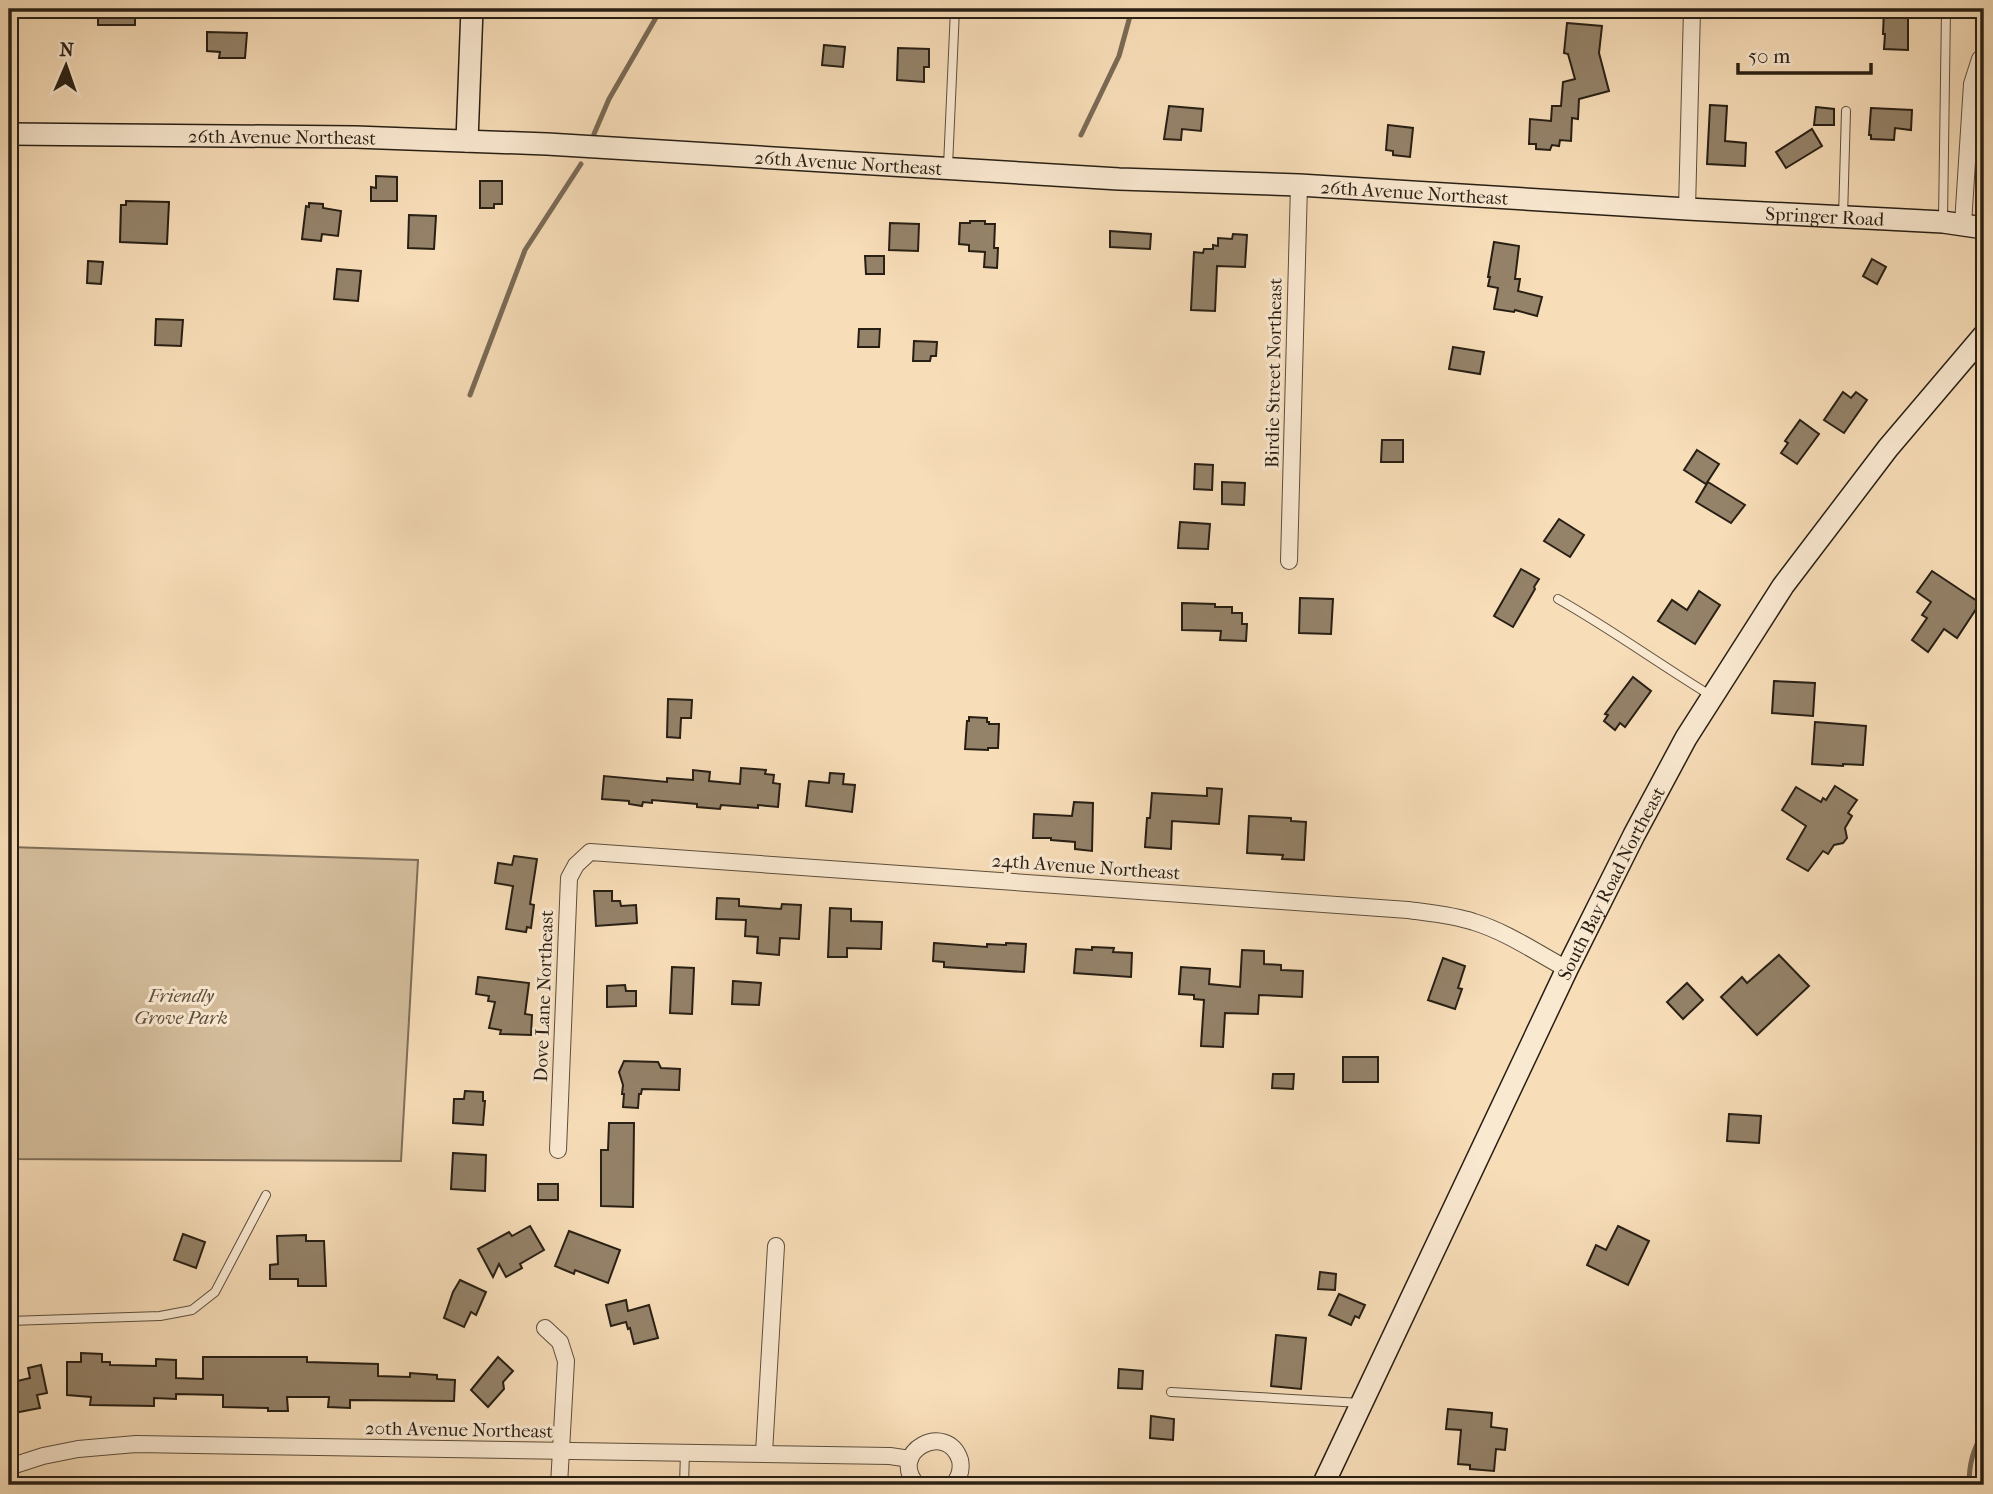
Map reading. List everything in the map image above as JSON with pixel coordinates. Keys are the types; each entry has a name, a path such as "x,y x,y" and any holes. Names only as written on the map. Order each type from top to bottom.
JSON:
{"street":[{"path":"467,141 472,9"},
{"path":"1686,209 1692,9"},
{"path":"1964,225 1972,84 1980,59 1984,56"},
{"name":"26th Avenue Northeast","path":"9,134 355,137 613,147 1119,179 1299,186 1686,209"},
{"name":"Birdie Street Northeast","path":"1289,561 1299,186"},
{"name":"Springer Road","path":"1686,209 1964,225"},
{"name":"South Bay Road Northeast","path":"1323,1485 1567,969 1686,738 1783,586 1888,448 1984,335"},
{"name":"24th Avenue Northeast","path":"590,852 1422,912 1473,922 1498,931 1567,969"},
{"name":"Dove Lane Northeast","path":"558,1150 569,878 576,865 590,852"},
{"path":"764,1453 776,1246"},
{"path":"545,1328 561,1342 566,1361 559,1485"},
{"path":"917,1485 910,1475 911,1459 921,1445 938,1441 954,1449 959,1457 960,1474 953,1485"},
{"name":"20th Avenue Northeast","path":"9,1467 78,1449 136,1444 890,1455 911,1459"}],"lane":[{"path":"947,169 954,9"},
{"path":"1946,9 1964,225"},
{"path":"1843,216 1846,111"},
{"path":"1558,599 1713,697"},
{"path":"9,1321 160,1316 192,1310 215,1292 266,1195"},
{"path":"1171,1392 1364,1403"},
{"path":"684,1485 685,1452"}],"green space":[{"name":"Friendly Grove Park","path":"9,847 418,860 401,1161 9,1159"}],"building":[{"path":"98,9 135,9 135,25 98,25"},
{"path":"1884,9 1908,9 1908,50 1884,49"},
{"path":"1567,23 1602,26 1599,53 1609,91 1579,99 1578,119 1572,118 1571,141 1560,140 1559,146 1552,145 1550,150 1536,149 1536,144 1529,144 1530,119 1551,121 1552,106 1561,106 1563,82 1575,79 1568,54 1564,53"},
{"path":"207,32 247,33 245,58 219,58 220,52 207,51"},
{"path":"824,45 845,47 843,67 822,65"},
{"path":"898,48 929,49 929,67 924,67 924,82 897,80"},
{"path":"1710,105 1727,106 1725,141 1746,143 1745,166 1707,164"},
{"path":"1169,106 1203,109 1201,131 1182,129 1181,140 1164,139"},
{"path":"1816,107 1834,109 1834,125 1814,125"},
{"path":"1871,108 1912,110 1911,130 1895,128 1894,140 1871,139"},
{"path":"1388,125 1413,128 1410,157 1393,155 1393,151 1386,150"},
{"path":"1812,129 1822,146 1786,168 1776,152"},
{"path":"376,176 397,177 397,201 371,201 371,187 376,188"},
{"path":"480,181 502,181 502,204 494,204 494,208 480,208"},
{"path":"126,201 169,202 167,244 120,242 121,205 126,205"},
{"path":"309,203 323,204 323,208 341,211 338,236 322,234 321,241 302,239 306,206 309,207"},
{"path":"409,215 436,216 434,249 408,248"},
{"path":"970,221 995,224 997,268 984,267 985,252 969,251 969,245 959,244 960,223"},
{"path":"890,223 919,224 918,251 889,250"},
{"path":"1110,231 1151,234 1150,249 1110,247"},
{"path":"1233,234 1247,235 1245,267 1217,266 1215,311 1191,310 1194,252 1203,253 1204,249 1213,249 1213,245 1218,246 1218,238 1232,239"},
{"path":"1494,242 1519,246 1515,279 1520,279 1518,291 1542,297 1537,316 1515,310 1494,309 1498,288 1488,286 1488,277"},
{"path":"865,256 884,256 884,274 866,274"},
{"path":"1872,259 1886,267 1877,284 1863,276"},
{"path":"88,261 103,262 101,284 87,283"},
{"path":"337,269 361,271 358,301 334,299"},
{"path":"156,319 183,320 181,346 155,345"},
{"path":"859,329 880,329 879,347 858,347"},
{"path":"914,341 937,342 936,356 931,356 930,361 913,361"},
{"path":"1453,347 1484,352 1480,374 1449,369"},
{"path":"1843,392 1851,398 1856,392 1867,400 1844,433 1824,420"},
{"path":"1800,420 1819,434 1797,464 1781,453 1788,443 1785,441"},
{"path":"1382,440 1403,440 1403,462 1381,462"},
{"path":"1697,450 1719,464 1706,484 1684,470"},
{"path":"1195,464 1213,465 1212,490 1194,489"},
{"path":"1222,482 1245,483 1244,505 1222,504"},
{"path":"1708,482 1745,505 1731,523 1696,502"},
{"path":"1559,519 1584,535 1570,557 1544,541"},
{"path":"1180,522 1210,524 1208,549 1178,548"},
{"path":"1521,569 1539,579 1513,627 1494,616"},
{"path":"1932,571 1980,603 1957,638 1944,629 1928,652 1912,640 1927,618 1922,615 1931,602 1917,592"},
{"path":"1699,591 1720,605 1695,644 1658,621 1672,600 1687,610"},
{"path":"1300,598 1333,599 1331,634 1299,633"},
{"path":"1182,603 1232,607 1232,613 1242,613 1242,624 1247,624 1246,641 1220,640 1221,631 1182,630"},
{"path":"1633,677 1651,691 1625,727 1620,723 1615,730 1604,721 1608,715 1605,714"},
{"path":"1774,681 1815,683 1813,716 1772,713"},
{"path":"668,699 692,700 691,718 681,718 680,738 667,737"},
{"path":"969,717 987,718 989,724 999,724 998,748 965,749"},
{"path":"1815,722 1866,726 1863,765 1812,764"},
{"path":"741,768 766,770 765,774 774,775 773,783 780,784 778,807 721,805 720,809 652,800 652,803 643,802 642,806 629,804 629,801 602,799 604,776 667,782 667,778 693,780 693,770 710,772 709,781 740,784"},
{"path":"830,773 844,774 843,784 855,785 852,812 806,806 809,781 829,783"},
{"path":"1835,786 1857,800 1848,813 1852,816 1845,828 1847,838 1843,843 1834,845 1828,854 1823,851 1808,871 1787,859 1806,826 1782,810 1796,787 1821,802 1823,798 1826,800"},
{"path":"1207,788 1222,789 1219,824 1172,821 1171,849 1145,847 1152,793 1207,796"},
{"path":"1074,802 1093,803 1092,851 1075,849 1075,842 1033,838 1034,814 1072,816"},
{"path":"1249,816 1291,818 1291,821 1306,822 1304,860 1282,859 1283,855 1247,853"},
{"path":"514,856 537,859 530,904 534,905 531,928 527,927 526,932 506,929 513,886 495,883 498,863 512,865"},
{"path":"594,891 612,891 612,901 620,901 621,906 636,905 637,923 596,926"},
{"path":"717,898 739,899 739,906 781,909 782,904 801,905 799,939 780,938 779,955 757,953 758,937 745,936 746,920 716,919"},
{"path":"830,908 851,909 851,921 882,922 881,949 847,948 847,957 828,957"},
{"path":"934,943 987,947 987,944 1026,944 1024,972 944,967 944,962 933,961"},
{"path":"1092,947 1114,948 1113,952 1132,953 1131,977 1074,973 1076,949 1092,950"},
{"path":"1242,950 1264,951 1264,964 1281,965 1281,970 1303,971 1302,997 1259,995 1258,1014 1225,1013 1223,1047 1201,1046 1204,1000 1194,999 1194,995 1179,994 1181,967 1210,969 1209,984 1240,987"},
{"path":"1779,955 1809,986 1757,1035 1721,997 1742,977 1747,983"},
{"path":"1443,958 1465,966 1458,988 1462,989 1455,1009 1428,1000"},
{"path":"672,967 694,968 692,1014 670,1013"},
{"path":"478,977 529,983 525,1014 532,1015 531,1035 500,1034 501,1030 489,1028 495,1002 488,1001 489,996 476,994"},
{"path":"733,981 761,983 759,1005 732,1004"},
{"path":"1687,983 1703,1000 1683,1019 1667,1002"},
{"path":"625,985 626,991 636,991 636,1006 607,1007 607,986"},
{"path":"1343,1057 1378,1057 1378,1082 1343,1082"},
{"path":"624,1061 658,1062 661,1068 680,1069 679,1090 642,1089 638,1108 623,1107 623,1085 619,1072"},
{"path":"1273,1074 1294,1074 1293,1089 1272,1088"},
{"path":"465,1091 483,1092 483,1125 453,1123 454,1099 464,1099"},
{"path":"1729,1114 1761,1116 1759,1143 1727,1141"},
{"path":"609,1123 634,1123 633,1207 601,1206 601,1150 608,1150"},
{"path":"453,1153 486,1155 485,1191 451,1189"},
{"path":"538,1184 558,1184 558,1200 538,1200"},
{"path":"530,1226 544,1250 520,1264 522,1268 506,1277 499,1264 493,1277 478,1249 509,1232 512,1236"},
{"path":"1618,1226 1649,1241 1628,1285 1587,1265 1596,1245 1606,1250"},
{"path":"569,1231 620,1250 608,1283 575,1270 574,1274 555,1266"},
{"path":"183,1234 205,1242 196,1268 174,1260"},
{"path":"306,1235 306,1241 324,1241 326,1286 298,1286 298,1279 270,1279 270,1265 278,1264 277,1236"},
{"path":"1320,1272 1336,1274 1335,1290 1318,1289"},
{"path":"460,1280 486,1292 476,1315 471,1312 464,1327 444,1318"},
{"path":"1339,1294 1365,1305 1359,1318 1355,1316 1351,1325 1329,1315"},
{"path":"626,1300 628,1311 649,1305 658,1338 634,1344 626,1322 611,1326 606,1305"},
{"path":"1276,1335 1306,1338 1301,1389 1271,1386"},
{"path":"81,1353 102,1354 102,1362 110,1362 110,1365 156,1366 156,1359 176,1360 176,1378 203,1379 203,1357 307,1357 307,1362 378,1364 378,1376 410,1377 410,1373 437,1375 437,1379 455,1380 454,1401 350,1400 350,1408 328,1407 329,1397 287,1397 288,1411 268,1411 268,1408 223,1407 223,1395 176,1394 176,1399 154,1398 154,1406 90,1405 91,1397 67,1395 67,1362 81,1362"},
{"path":"498,1357 513,1371 503,1382 504,1389 488,1407 471,1390"},
{"path":"41,1365 47,1393 37,1395 40,1408 9,1414 9,1383 30,1378 28,1368"},
{"path":"1119,1369 1143,1371 1142,1389 1118,1388"},
{"path":"1448,1409 1492,1413 1491,1427 1507,1429 1505,1450 1496,1449 1494,1471 1470,1469 1470,1465 1458,1464 1461,1430 1446,1429"},
{"path":"1151,1416 1174,1419 1173,1440 1150,1438"}],"waterway":[{"path":"594,134 609,99 661,9"},
{"path":"1081,135 1119,56 1132,9"},
{"path":"470,395 525,250 581,164"},
{"path":"1969,1485 1972,1457 1984,1431"}]}
